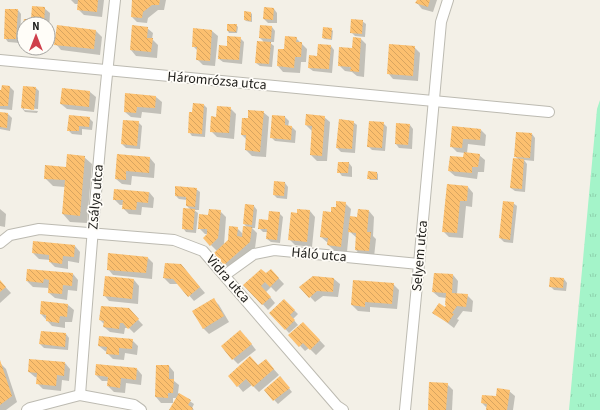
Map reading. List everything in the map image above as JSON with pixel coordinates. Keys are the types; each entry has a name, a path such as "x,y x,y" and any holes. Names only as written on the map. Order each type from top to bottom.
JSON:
{"street":[{"name":"Zsálya utca","path":"80,395 92,233 115,0"},
{"name":"Selyem utca","path":"405,410 441,22 448,0"},
{"name":"Háromrózsa utca","path":"0,60 433,101"},
{"path":"433,101 549,112"},
{"name":"Vidra utca","path":"0,243 10,235 39,229 174,240 203,251 337,406 343,410"},
{"name":"Háló utca","path":"225,275 254,254 274,250 419,264"},
{"path":"27,410 80,395 134,405 141,410"}],"green space":[{"path":"600,100 600,410 569,410 597,109"}],"building":[{"path":"78,0 98,0 97,12 77,10"},
{"path":"132,0 160,0 159,5 152,5 143,12 142,18 131,17"},
{"path":"417,0 430,0 428,7 415,3"},
{"path":"32,6 45,7 44,16 31,16"},
{"path":"264,7 274,8 273,20 263,19"},
{"path":"5,9 18,9 18,16 16,16 16,39 4,39"},
{"path":"244,11 251,12 251,21 244,20"},
{"path":"351,19 363,20 362,34 350,33"},
{"path":"227,24 237,24 236,32 227,31"},
{"path":"57,25 96,30 94,49 56,45"},
{"path":"132,25 148,27 147,38 153,38 151,52 130,50"},
{"path":"260,25 272,26 271,39 259,38"},
{"path":"323,27 332,28 331,39 322,38"},
{"path":"193,28 212,30 210,61 196,60 197,47 192,47"},
{"path":"227,36 241,37 239,60 218,59 219,45 227,46"},
{"path":"285,36 297,37 296,42 302,42 301,57 295,57 294,68 277,66 278,49 284,49"},
{"path":"353,37 361,38 359,72 350,71 351,67 338,66 339,47 352,48"},
{"path":"257,41 271,42 269,64 255,63"},
{"path":"318,44 331,45 329,69 308,68 309,55 317,56"},
{"path":"389,44 415,46 413,76 387,74"},
{"path":"2,85 10,86 8,106 0,106 0,90"},
{"path":"23,86 36,87 34,110 21,108"},
{"path":"62,88 90,91 89,107 60,104"},
{"path":"125,93 156,96 155,108 137,107 136,113 124,112"},
{"path":"193,103 204,104 202,134 188,133 189,112 192,112"},
{"path":"217,106 231,107 229,133 210,132 211,116 216,117"},
{"path":"248,110 264,111 260,152 245,150 246,135 241,135 242,118 248,118"},
{"path":"0,112 8,113 7,128 0,127"},
{"path":"306,114 325,116 322,156 310,155 312,126 305,125"},
{"path":"69,115 90,117 89,127 79,126 79,131 67,131"},
{"path":"272,115 285,116 285,125 292,126 291,140 270,138"},
{"path":"339,119 354,121 352,149 336,148"},
{"path":"123,120 139,121 137,146 121,144"},
{"path":"369,121 384,122 382,148 367,147"},
{"path":"396,123 410,124 408,145 395,144"},
{"path":"452,126 481,129 480,140 463,139 462,148 450,147"},
{"path":"516,132 532,133 530,158 514,157"},
{"path":"464,152 480,154 478,167 472,167 472,173 448,171 450,156 463,157"},
{"path":"67,154 85,156 80,216 62,214 65,180 44,179 45,165 66,167"},
{"path":"117,154 150,157 149,173 126,171 126,180 115,179"},
{"path":"513,158 524,159 522,189 510,188"},
{"path":"338,162 349,162 348,173 337,173"},
{"path":"368,171 377,172 377,179 367,179"},
{"path":"274,181 285,182 284,196 273,195"},
{"path":"447,184 468,186 467,201 460,201 457,233 442,232"},
{"path":"175,186 197,188 195,207 186,206 186,197 175,196"},
{"path":"114,189 149,192 148,203 137,202 136,210 122,209 123,200 113,200"},
{"path":"336,201 346,202 341,247 327,245 328,238 320,237 323,211 331,212 331,207 336,207"},
{"path":"503,201 514,202 510,240 499,238"},
{"path":"245,204 254,205 252,225 243,224"},
{"path":"183,208 195,209 193,230 182,229"},
{"path":"209,209 221,210 218,238 210,246 203,238 207,234 207,229 198,229 199,214 208,215"},
{"path":"297,209 310,210 307,242 288,240 291,212 297,213"},
{"path":"358,209 369,210 367,232 371,232 369,251 355,250 356,233 348,232 350,216 357,217"},
{"path":"269,211 280,212 277,240 266,239 267,229 258,229 259,219 268,220"},
{"path":"229,226 238,227 237,236 242,237 243,226 252,227 250,242 224,265 214,253 228,240"},
{"path":"33,241 75,245 74,257 63,256 62,264 49,262 49,255 32,253"},
{"path":"108,253 148,257 146,273 107,270"},
{"path":"165,263 181,264 200,287 188,297 173,279 163,278"},
{"path":"27,269 73,273 72,286 63,285 62,294 48,293 49,280 44,279 43,283 26,281"},
{"path":"261,269 266,273 271,269 279,278 270,287 265,282 261,286 271,297 262,305 243,285"},
{"path":"434,273 453,274 452,293 468,294 466,307 457,306 448,323 432,313 439,303 445,307 446,305 446,293 432,292"},
{"path":"105,276 134,279 132,299 103,296"},
{"path":"313,276 334,278 333,292 317,291 309,298 299,287"},
{"path":"550,277 564,278 563,288 549,287"},
{"path":"0,280 6,287 0,292"},
{"path":"353,280 394,283 392,304 365,302 365,307 351,305"},
{"path":"214,298 224,316 203,329 192,311"},
{"path":"284,299 295,310 290,315 295,320 285,330 269,313"},
{"path":"41,301 68,304 67,317 60,316 59,323 46,321 46,315 40,314"},
{"path":"101,306 129,308 139,319 128,329 123,323 120,323 119,329 103,327 104,321 99,320"},
{"path":"303,322 320,340 310,350 303,343 299,347 288,335"},
{"path":"240,330 252,344 232,360 221,346"},
{"path":"41,331 66,333 65,347 39,344"},
{"path":"99,336 133,339 132,349 119,348 119,355 106,354 107,347 98,346"},
{"path":"250,356 258,365 266,359 274,369 253,387 246,379 237,387 228,376"},
{"path":"29,359 65,362 64,376 57,375 56,386 36,384 37,373 28,372"},
{"path":"0,360 12,396 0,405"},
{"path":"96,364 137,368 136,380 121,378 120,388 107,386 108,377 95,375"},
{"path":"156,365 169,365 169,379 174,379 173,393 168,393 168,398 155,397"},
{"path":"280,376 290,388 273,401 264,390"},
{"path":"429,382 448,383 446,410 428,410"},
{"path":"497,388 510,390 507,410 486,410 487,404 481,403 482,395 496,396"},
{"path":"179,393 191,400 188,405 193,408 192,410 169,410"}]}
